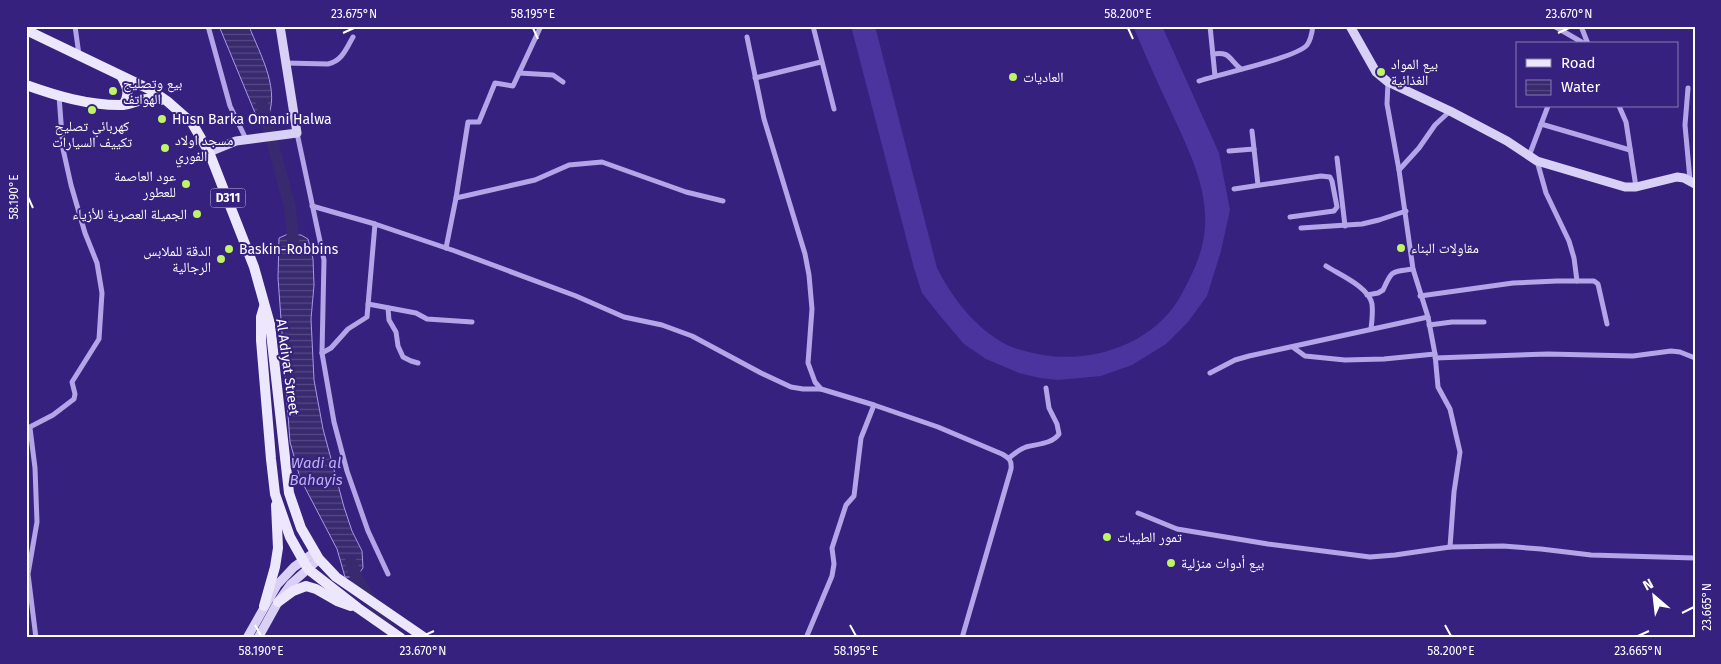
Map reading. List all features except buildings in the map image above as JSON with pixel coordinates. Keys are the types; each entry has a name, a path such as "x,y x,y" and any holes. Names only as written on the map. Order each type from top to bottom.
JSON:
{"main road":[{"name":"D311","path":"26,30 151,90 192,123 209,152 254,267 264,307"},
{"path":"122,77 127,86 128,94 123,105"},
{"path":"26,85 59,96 94,104 123,105 151,97 167,101"},
{"name":"Al Adiyat Street","path":"264,307 260,317 261,340 275,494 290,537 305,565 358,608 402,638"},
{"name":"Al Adiyat Street","path":"264,307 270,324 290,493 301,528 317,556 336,577 425,638"},
{"path":"264,606 275,568 278,548 275,494"},
{"path":"278,602 293,590 306,586 337,601 358,608"}],"street":[{"path":"75,26 79,56"},
{"path":"208,26 230,106 246,139"},
{"path":"280,26 297,133 324,260 322,353 334,422 347,471 368,531 388,574"},
{"path":"446,248 468,122 479,122 496,83 512,86 540,26"},
{"path":"812,26 834,109"},
{"path":"1210,26 1215,76"},
{"path":"1199,81 1302,49 1310,40 1313,26"},
{"path":"1350,26 1376,72 1388,82 1450,111 1533,158 1625,187 1636,187 1677,177 1692,182 1685,125 1688,88"},
{"path":"1554,26 1571,41"},
{"path":"1581,26 1585,42"},
{"path":"285,63 335,63 342,58 353,37"},
{"path":"747,37 764,119 805,254 812,310 808,363 815,382 821,389"},
{"path":"1213,54 1228,55 1241,69"},
{"path":"755,78 821,62"},
{"path":"518,73 553,75 563,82"},
{"path":"1388,82 1387,104 1406,211 1413,269 1430,326 1438,387 1450,409 1460,452 1454,492 1450,547"},
{"path":"36,638 28,574 37,522 35,468 28,428 53,415 74,400 75,394 72,382 99,339 102,293 96,263 85,233 63,149 59,96"},
{"path":"1547,108 1541,124 1533,158 1546,193 1569,242 1578,281"},
{"path":"1620,108 1626,122 1636,187"},
{"path":"1399,170 1419,148 1435,125 1450,111"},
{"path":"1541,124 1630,150"},
{"path":"1252,131 1258,185"},
{"path":"209,152 236,141 297,133"},
{"path":"1229,151 1254,149"},
{"path":"1337,158 1346,226"},
{"path":"456,198 535,180 569,165 602,162 686,192 723,201"},
{"path":"1234,189 1321,176 1330,177 1333,185 1336,210 1290,217"},
{"path":"312,206 375,224 446,248 576,296 624,316 662,324 692,336 790,387 803,390 821,389 874,405 938,427 1009,458 1011,469 962,638"},
{"path":"1301,228 1371,223 1406,211"},
{"path":"322,353 331,348 348,328 367,317 375,224"},
{"path":"1326,266 1358,286 1367,295 1372,305 1371,329"},
{"path":"1367,295 1381,292 1385,287 1386,280 1392,273 1413,269"},
{"path":"1420,296 1513,283 1594,281 1598,284 1607,324"},
{"path":"368,304 416,313 427,319 472,322"},
{"path":"388,308 389,320 396,332 398,346 403,357 418,363"},
{"path":"1210,373 1235,360 1249,356 1294,348 1428,317"},
{"path":"1430,326 1452,322 1484,322"},
{"path":"1294,348 1305,356 1345,360 1548,354 1632,356 1671,351 1680,352 1695,358"},
{"path":"1009,458 1025,448 1047,443 1059,434 1057,424 1049,408 1046,388"},
{"path":"806,638 832,576 834,564 832,548 846,505 854,496 861,438 874,405"},
{"path":"1138,513 1177,530 1370,557 1450,547 1503,546 1541,548 1591,556 1695,558"},
{"path":"247,638 277,585 317,556"},
{"path":"258,638 278,602 305,565"}],"shaded area":[{"path":"851,26 875,26 937,268 950,291 966,312 995,338 1020,350 1062,357 1100,353 1118,348 1151,330 1165,317 1178,300 1194,269 1201,250 1205,228 1205,212 1200,182 1189,152 1133,26 1162,26 1219,153 1230,210 1221,251 1207,296 1188,322 1166,344 1132,365 1101,376 1058,380 1040,378 1019,373 986,359 964,344 922,293"}],"water":[{"path":"219,26 249,26 271,85 272,98 266,121 258,120"},
{"name":"Wadi al Bahayis","path":"288,234 301,235 308,239 313,259 314,285 311,319 314,380 323,429 344,507 352,531 362,551 363,568 356,577 345,577 337,549 300,478 290,442 278,278 279,238"}],"waterway":[{"name":"Wadi al Bahayis","path":"262,104 290,207 294,250"},
{"name":"Wadi al Bahayis","path":"351,562 356,577 390,631"}],"place":[{"name":"بيع المواد الغذائية","path":"1381,72"},
{"name":"العاديات","path":"1013,77"},
{"name":"بيع وتصليح الهواتف","path":"113,91"},
{"name":"كهربائي تصليح تكييف السيارات","path":"92,110"},
{"name":"Husn Barka Omani Halwa","path":"162,119"},
{"name":"مسجد اولاد الفوري","path":"165,148"},
{"name":"عود العاصمة للعطور","path":"186,184"},
{"name":"الجميلة العصرية للأزياء","path":"197,214"},
{"name":"مقاولات البناء","path":"1401,248"},
{"name":"Baskin-Robbins","path":"229,249"},
{"name":"الدقة للملابس الرجالية","path":"221,259"},
{"name":"تمور الطيبات","path":"1107,537"},
{"name":"بيع أدوات منزلية","path":"1171,563"}]}
